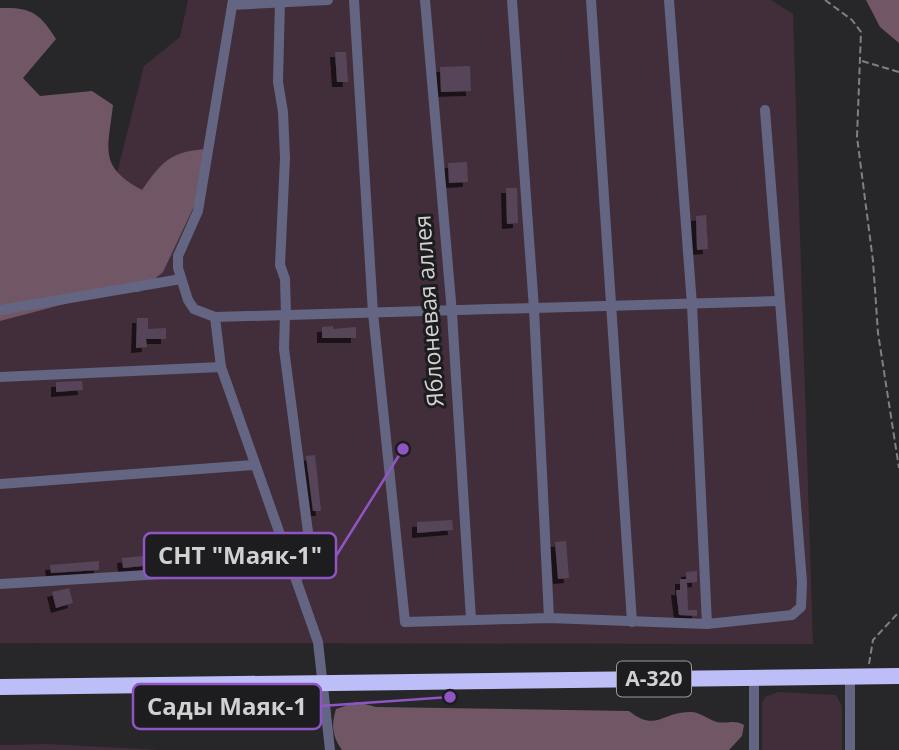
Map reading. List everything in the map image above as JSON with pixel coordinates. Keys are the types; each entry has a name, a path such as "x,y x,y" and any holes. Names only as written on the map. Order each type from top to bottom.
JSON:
{"highway":[{"name":"А-320","path":"0,687 899,678"}],"lane":[{"path":"328,0 232,3 198,211 178,256 181,279 194,309 215,317 452,313 778,301"},
{"path":"354,0 373,313 405,622 549,618 707,624 792,615 801,607 802,583 765,110"},
{"name":"Яблоневая аллея","path":"425,0 452,313 471,619"},
{"path":"512,0 534,309 549,618"},
{"path":"591,0 632,622"},
{"path":"669,0 692,305 707,624"},
{"path":"280,2 278,82 283,112 285,158 280,265 285,279 284,349 311,555 308,566 296,579"},
{"path":"0,310 181,279"},
{"path":"215,317 221,367 253,465 318,642 325,682 330,750"},
{"path":"0,377 221,367"},
{"path":"0,484 253,465"},
{"path":"0,584 292,566"},
{"path":"850,678 850,750"},
{"path":"754,679 754,750"}],"path":[{"path":"825,0 852,20 861,32 857,136 862,194 873,261 878,333 899,468"},
{"path":"861,61 899,72"},
{"path":"874,678 873,640 899,612"}],"shaded area":[{"path":"188,0 771,0 793,14 813,644 0,643 0,256 98,249 144,66 180,37"},
{"path":"866,0 899,0 899,43 880,27"},
{"path":"0,8 34,13 56,39 23,78 40,96 92,91 113,105 109,155 118,173 128,181 142,190 168,160 193,150 205,149 197,200 163,272 139,292 110,292 0,321"},
{"path":"778,692 836,695 842,706 842,750 762,750 762,703 765,697"},
{"path":"357,702 376,707 629,711 653,721 691,712 717,722 737,722 744,725 742,736 729,750 342,750 333,730 336,709"},
{"path":"48,744 160,750 0,750 0,745"}],"building":[{"path":"335,52 346,52 348,82 337,82"},
{"path":"470,66 471,91 441,92 440,67"},
{"path":"467,162 468,182 449,183 448,163"},
{"path":"506,188 517,188 518,223 507,224"},
{"path":"706,215 708,249 697,250 696,216"},
{"path":"137,318 148,318 148,329 166,328 166,339 146,339 147,347 136,348"},
{"path":"333,326 333,329 356,327 356,338 322,338 322,327"},
{"path":"82,381 83,390 56,392 56,382"},
{"path":"315,455 321,511 313,511 306,456"},
{"path":"452,520 453,530 417,533 417,522"},
{"path":"566,541 569,578 558,579 555,542"},
{"path":"153,555 153,565 123,568 122,558"},
{"path":"99,561 99,570 51,573 50,565"},
{"path":"697,571 697,582 687,583 688,610 697,610 697,616 679,615 676,590 680,590 680,579 686,579 686,572"},
{"path":"69,588 73,603 56,608 52,592"}],"place":[{"name":"СНТ \"Маяк-1\"","path":"403,449"},
{"name":"Сады Маяк-1","path":"450,697"}]}
